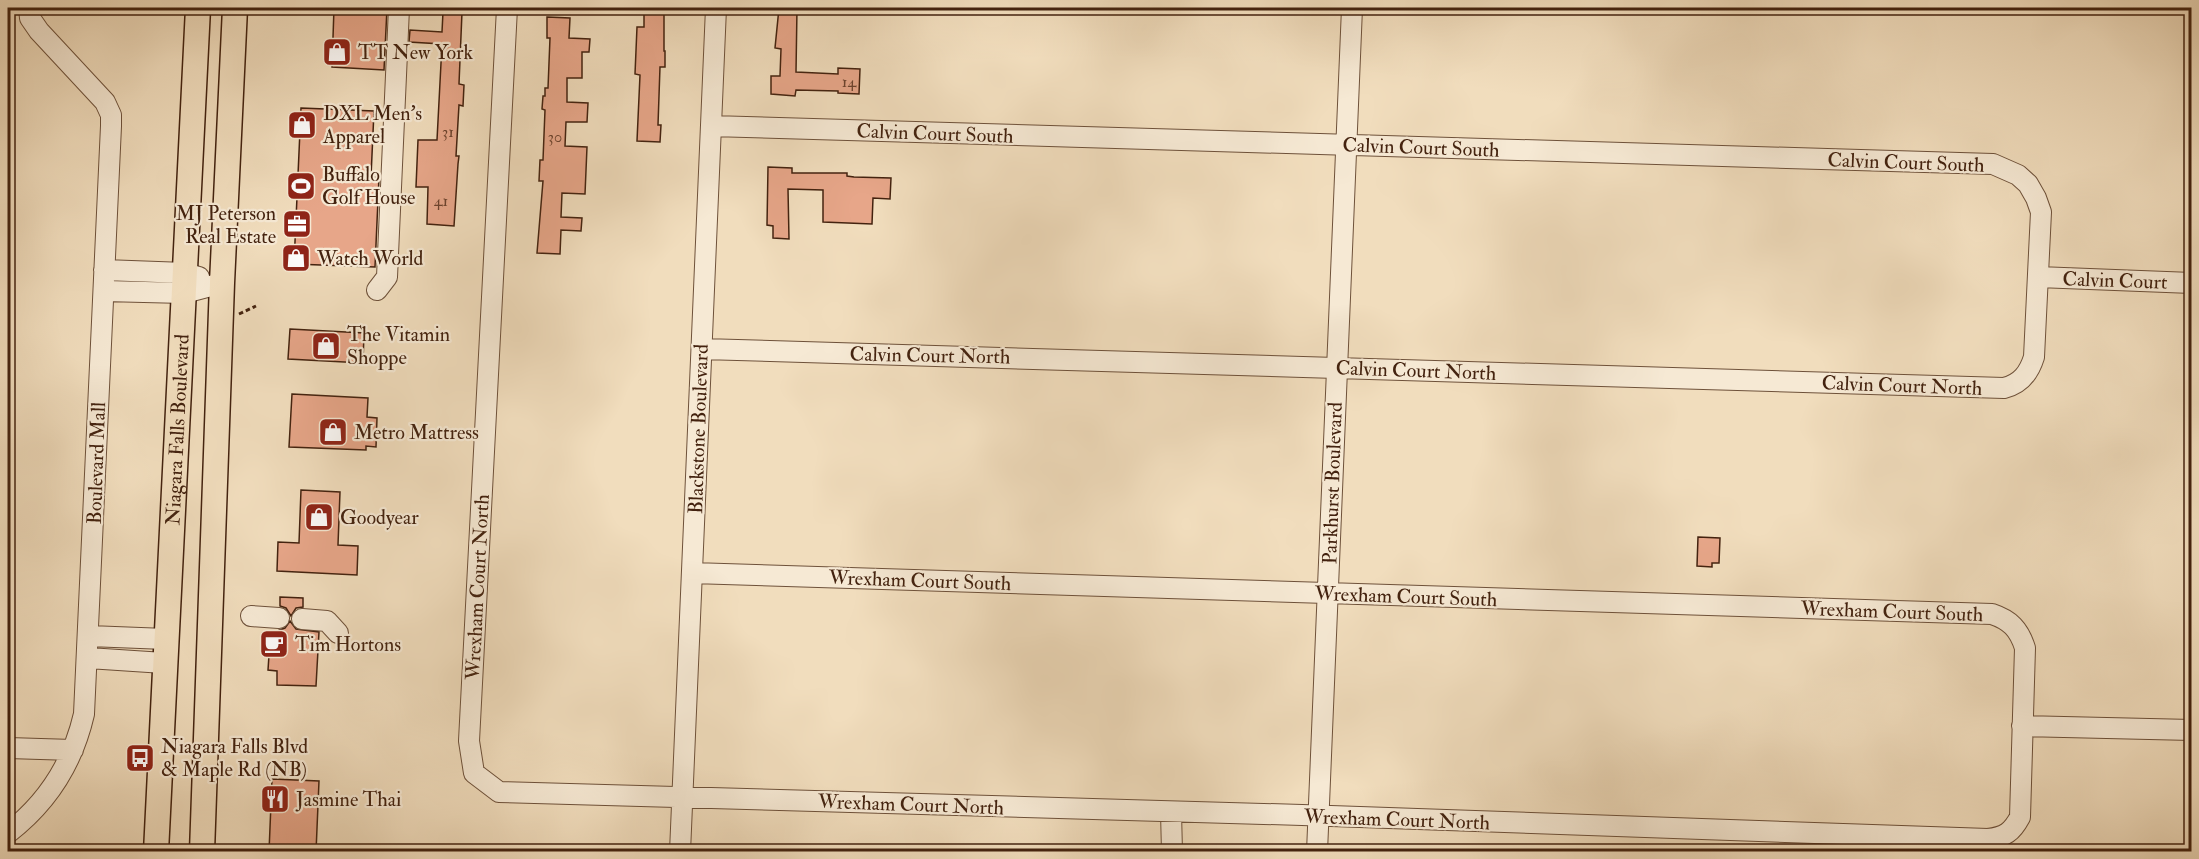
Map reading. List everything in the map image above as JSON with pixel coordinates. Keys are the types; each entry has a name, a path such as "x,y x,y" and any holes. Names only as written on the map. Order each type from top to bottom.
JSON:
{"main road":[{"name":"Niagara Falls Boulevard","path":"156,852 198,8"},
{"name":"Niagara Falls Boulevard","path":"202,852 222,284 235,8"}],"street":[{"name":"Boulevard Mall","path":"8,833 33,812 58,779 73,750 84,714 111,115 105,102 39,31 30,18 28,8"},
{"path":"377,290 387,277 399,8"},
{"name":"Wrexham Court North","path":"507,8 469,741 474,773 499,792 1318,816 1988,839 2003,837 2014,829 2020,817 2022,726"},
{"name":"Blackstone Boulevard","path":"680,852 716,8"},
{"name":"Parkhurst Boulevard","path":"1317,852 1353,8"},
{"name":"Calvin Court South","path":"711,126 1993,164 2018,175 2028,184 2036,198 2041,212 2038,277"},
{"path":"105,270 184,283"},
{"name":"Calvin Court North","path":"702,349 2004,388 2022,379 2030,369 2034,357 2038,277"},
{"name":"Calvin Court","path":"2038,277 2192,283"},
{"path":"104,291 184,283 222,284"},
{"name":"Wrexham Court South","path":"692,573 1992,614 2004,618 2014,626 2025,648 2022,726"},
{"path":"250,616 279,618"},
{"path":"302,619 327,621 338,633"},
{"path":"89,636 166,639"},
{"path":"88,658 164,663"},
{"path":"2022,726 2192,730"},
{"path":"8,748 73,750"},
{"path":"1171,812 1172,852"}],"path":[{"path":"237,315 256,306"}],"building":[{"path":"334,8 387,8 384,70 332,67"},
{"path":"644,8 664,8 665,67 660,67 658,125 661,125 660,142 637,141 640,75 635,74 637,27 644,27"},
{"path":"779,8 797,8 796,72 838,74 838,68 860,69 859,94 796,90 795,96 771,94 771,76 780,76 781,49 775,48"},
{"path":"443,12 462,12 459,84 464,85 463,106 459,105 456,156 459,156 454,226 427,224 428,187 416,187 418,140 437,140 442,44 409,42 410,30 442,32"},
{"path":"547,17 570,18 569,38 590,39 589,52 582,52 582,78 567,78 567,102 588,103 587,122 566,122 565,146 587,147 585,194 562,193 561,217 582,218 581,231 561,230 560,254 537,253 543,181 539,181 540,160 543,160 545,110 542,109 545,88 548,88 550,38 547,38"},
{"path":"301,108 374,111 371,177 379,177 375,267 294,264"},
{"path":"768,167 792,168 792,173 847,173 847,176 854,177 891,178 890,199 873,198 872,224 823,222 823,190 788,189 789,239 773,238 773,226 767,225"},
{"name":"The Vitamin Shoppe","path":"290,329 364,333 363,363 288,359"},
{"name":"Metro Mattress","path":"292,394 368,398 367,417 377,418 376,447 366,446 366,450 289,447"},
{"name":"Goodyear","path":"301,490 340,492 338,545 358,546 357,575 277,571 278,542 299,543"},
{"path":"1698,537 1720,538 1719,563 1712,563 1712,567 1697,566"},
{"path":"280,597 303,598 303,607 296,608 291,616 286,608 280,606"},
{"path":"290,621 296,629 319,632 316,686 277,685 277,671 268,670 270,640 278,640 279,630 285,628"},
{"path":"272,779 319,781 316,852 269,852"}],"place":[{"name":"TT New York","path":"337,52"},
{"name":"DXL Men's Apparel","path":"302,125"},
{"name":"Buffalo Golf House","path":"301,186"},
{"name":"MJ Peterson Real Estate","path":"297,224"},
{"name":"Watch World","path":"296,258"},
{"name":"The Vitamin Shoppe","path":"326,346"},
{"name":"Metro Mattress","path":"333,432"},
{"name":"Goodyear","path":"319,517"},
{"name":"Tim Hortons","path":"274,644"},
{"name":"Niagara Falls Blvd & Maple Rd (NB)","path":"140,758"},
{"name":"Jasmine Thai","path":"275,799"}]}
